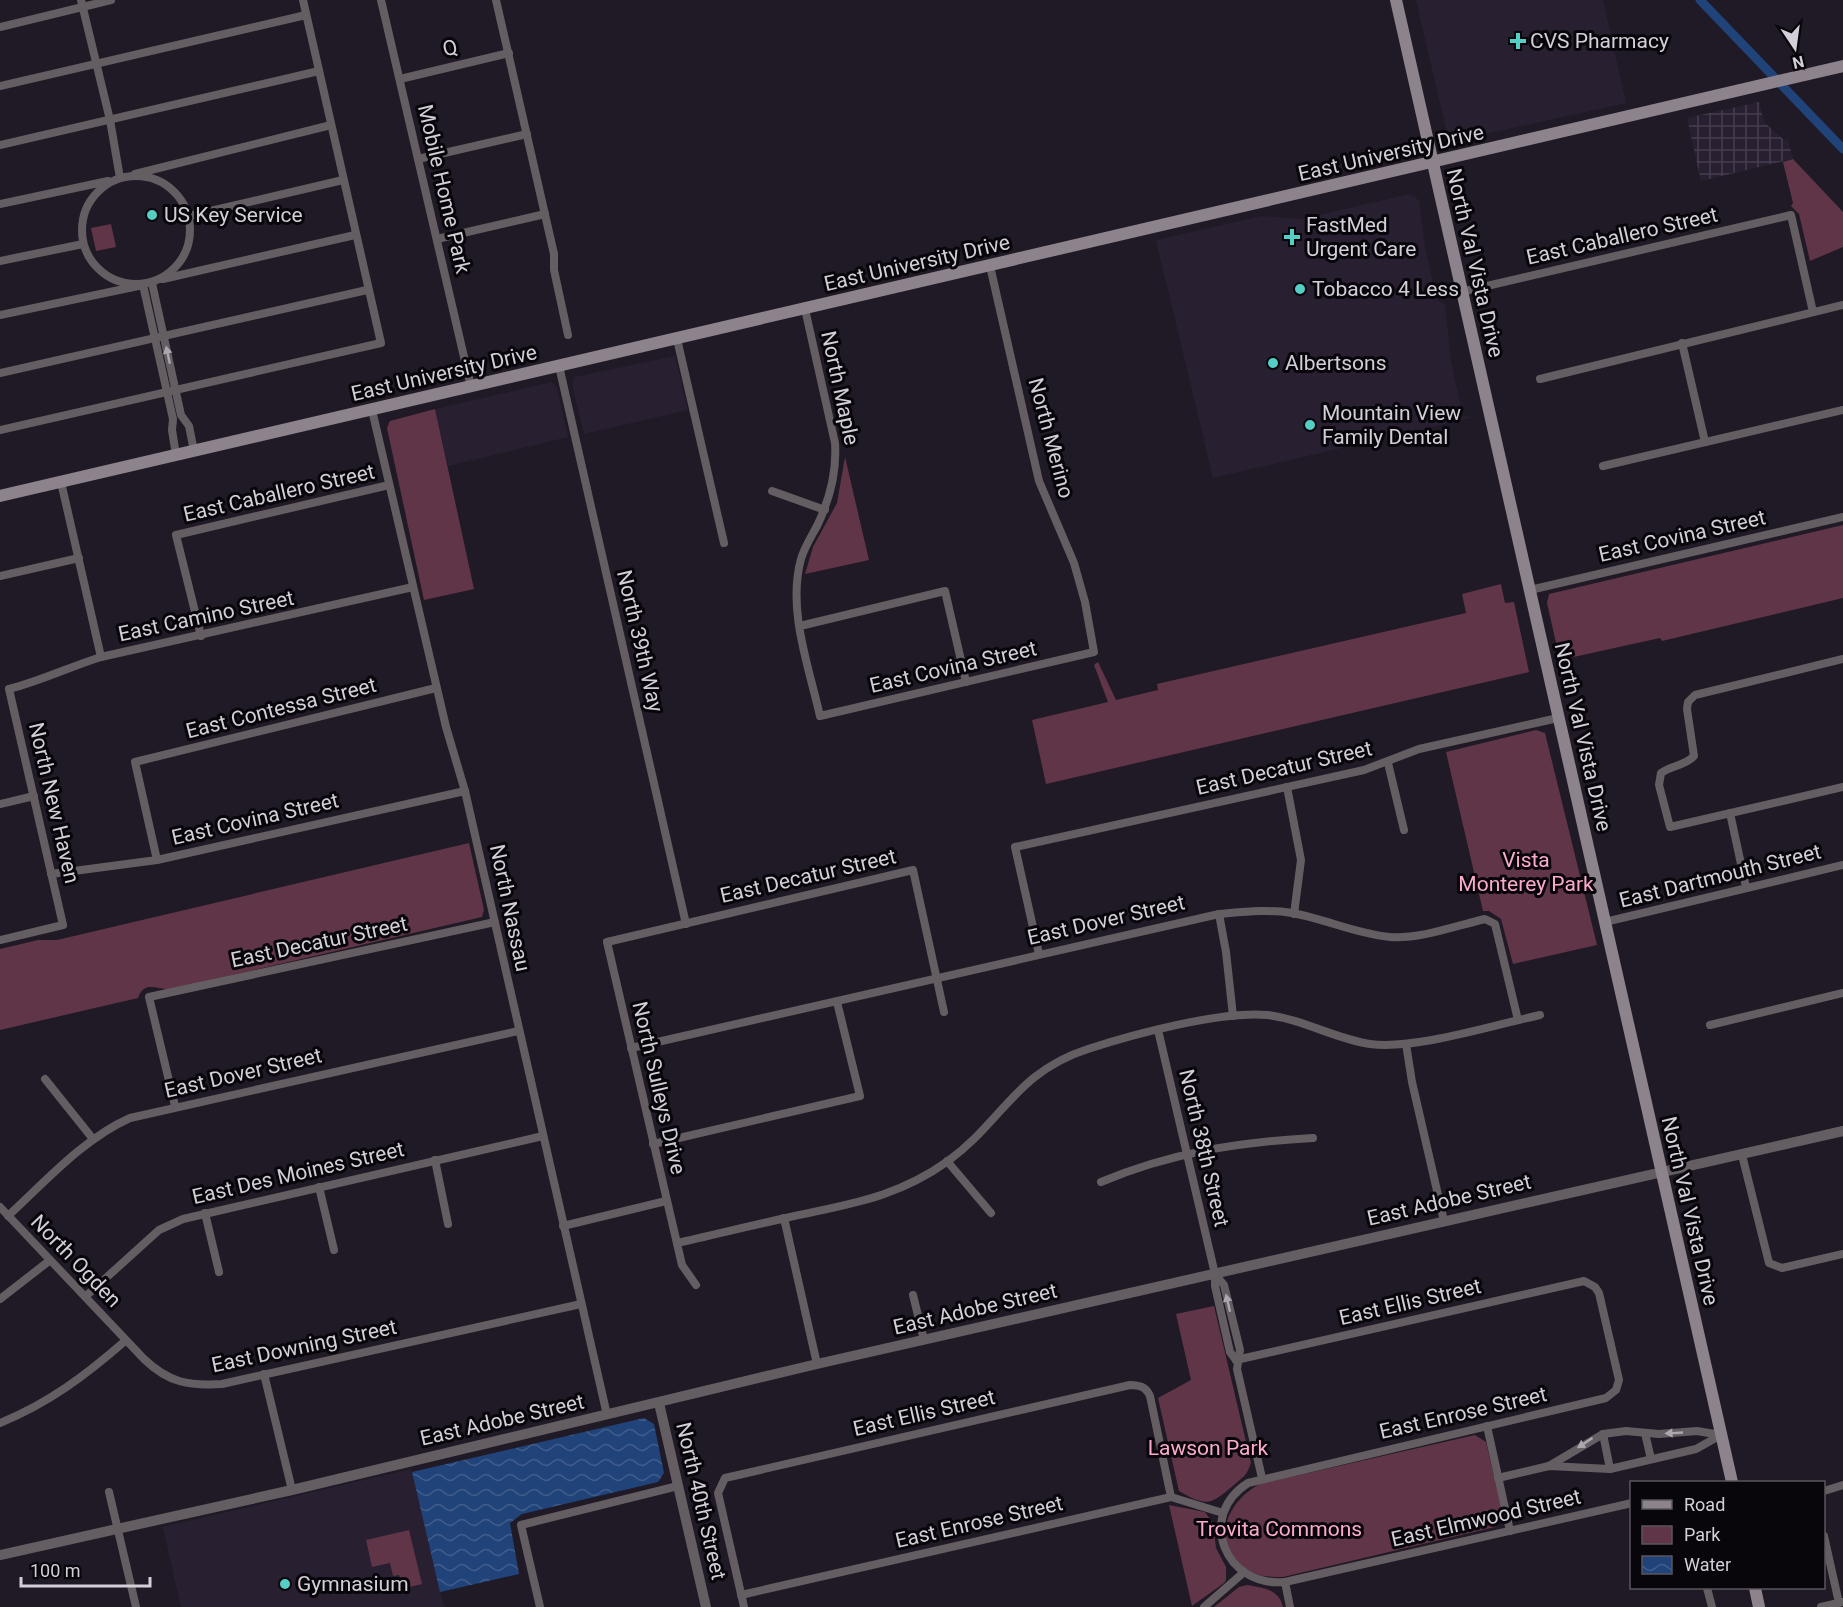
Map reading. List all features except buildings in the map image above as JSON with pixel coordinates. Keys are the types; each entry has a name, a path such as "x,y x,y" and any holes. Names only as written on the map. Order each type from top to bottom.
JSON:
{"main road":[{"name":"North Val Vista Drive","path":"1396,0 1732,1481"},
{"name":"East University Drive","path":"0,496 1843,66"},
{"path":"1756,1589 1760,1607"}],"street":[{"path":"0,27 82,3 111,0"},
{"path":"0,430 381,343 367,290 303,0"},
{"name":"Mobile Home Park","path":"381,0 471,387"},
{"path":"496,0 545,214 568,335"},
{"path":"82,3 110,120 120,178"},
{"path":"0,86 306,15"},
{"name":"Q","path":"400,79 509,53"},
{"path":"0,145 319,71"},
{"path":"0,204 120,178 331,125"},
{"path":"418,159 527,134"},
{"path":"137,176 154,179 176,194 189,216 191,234 186,253 175,268 152,282 127,285 112,280 99,271 89,259 83,244 81,228 84,211 105,185 120,178 137,176"},
{"path":"189,216 343,180"},
{"path":"436,238 545,214"},
{"name":"East Caballero Street","path":"1461,292 1791,215 1813,312"},
{"path":"0,315 355,235"},
{"path":"0,261 83,244"},
{"name":"North Merino","path":"990,266 1039,481 1074,563 1085,602 1094,652"},
{"path":"152,282 159,337 171,390 172,430 176,456"},
{"path":"0,373 367,290"},
{"path":"1540,379 1843,305"},
{"name":"North Maple","path":"805,309 835,443 837,465 825,510 801,557 795,589 800,626 820,716"},
{"path":"677,339 724,543"},
{"path":"1682,343 1705,442"},
{"name":"North 39th Way","path":"559,366 686,924"},
{"path":"171,390 181,415 189,426 194,451"},
{"name":"North Nassau","path":"372,410 436,688 465,791 607,1415"},
{"path":"1604,466 1843,412"},
{"path":"61,482 101,657"},
{"name":"East Caballero Street","path":"201,636 176,535 389,485"},
{"path":"771,491 825,510"},
{"name":"East Covina Street","path":"1530,590 1843,517"},
{"path":"0,576 79,558"},
{"name":"East Camino Street","path":"9,689 39,682 70,666 101,657 413,587"},
{"path":"800,626 945,591 966,682"},
{"name":"East Covina Street","path":"820,716 1094,652"},
{"path":"1843,660 1695,695 1688,702 1687,716 1694,756 1688,762 1668,768 1661,773 1659,785 1670,827 1843,787"},
{"name":"East Contessa Street","path":"156,860 135,762 436,688"},
{"name":"North New Haven","path":"0,940 63,925 9,689"},
{"name":"East Decatur Street","path":"1039,954 1015,847 1287,787 1388,763 1419,749 1558,718"},
{"path":"1388,763 1404,830"},
{"path":"1287,787 1301,860 1294,914"},
{"name":"East Covina Street","path":"51,874 156,860 465,791"},
{"path":"0,804 34,796"},
{"path":"1730,813 1746,887"},
{"name":"East Dartmouth Street","path":"1605,922 1843,865"},
{"name":"East Decatur Street","path":"607,942 913,870 938,978"},
{"name":"East Dover Street","path":"631,1048 1219,914 1270,911 1294,914 1347,929 1392,937 1413,936 1485,919 1495,924 1518,1020"},
{"path":"1219,914 1233,1016"},
{"name":"East Decatur Street","path":"175,1106 149,997 495,922"},
{"name":"North Sulleys Drive","path":"607,942 682,1265 696,1285"},
{"path":"938,978 945,1012"},
{"path":"1710,1025 1843,993"},
{"path":"653,1144 860,1096 837,1002"},
{"path":"677,1243 882,1197 947,1161 972,1141 1031,1078 1046,1067 1088,1049 1158,1030 1233,1016 1267,1015 1300,1022 1370,1044 1406,1044 1540,1015"},
{"name":"North 38th Street","path":"1158,1030 1215,1274 1215,1286 1223,1324 1230,1352 1236,1360 1262,1478"},
{"name":"East Dover Street","path":"8,1216 93,1139 110,1127 130,1118 175,1106 518,1031"},
{"path":"1406,1044 1412,1082 1444,1221"},
{"path":"45,1079 93,1139"},
{"name":"East Adobe Street","path":"0,1555 291,1490 817,1364 1843,1131"},
{"name":"East Des Moines Street","path":"86,1296 159,1230 170,1224 205,1213 543,1136"},
{"path":"1101,1182 1126,1171 1187,1154 1250,1141 1313,1138"},
{"path":"1742,1155 1765,1255 1773,1266 1787,1267 1843,1254"},
{"path":"435,1160 448,1224"},
{"path":"947,1161 991,1213"},
{"path":"319,1187 334,1250"},
{"path":"563,1226 666,1201"},
{"name":"North Ogden","path":"0,1207 49,1261 86,1296 125,1341"},
{"path":"205,1213 219,1272"},
{"path":"784,1218 817,1364"},
{"path":"0,1299 49,1261"},
{"name":"North 38th Street","path":"1215,1274 1224,1285 1240,1350 1236,1360"},
{"name":"East Ellis Street","path":"1236,1360 1580,1282 1592,1284 1599,1293 1619,1376 1616,1390"},
{"path":"913,1295 924,1340"},
{"name":"East Downing Street","path":"125,1341 153,1368 191,1386 222,1384 581,1304"},
{"path":"1223,1324 1233,1322"},
{"path":"0,1423 36,1407 70,1387 125,1341"},
{"path":"264,1374 291,1490"},
{"name":"East Ellis Street","path":"741,1595 718,1493 720,1484 725,1478 1118,1387 1139,1385 1147,1390 1154,1408 1171,1497"},
{"name":"East Enrose Street","path":"741,1595 1171,1497 1223,1513 1234,1494 1248,1483 1262,1478 1606,1398 1616,1390"},
{"name":"North 40th Street","path":"659,1403 702,1606"},
{"path":"1487,1426 1510,1531"},
{"path":"1549,1466 1603,1434 1626,1431 1646,1433 1697,1431 1721,1436"},
{"path":"1646,1433 1651,1459"},
{"path":"1603,1434 1610,1469"},
{"path":"1498,1478 1549,1466 1610,1469 1696,1449 1721,1436"},
{"path":"1825,1491 1843,1485"},
{"path":"540,1607 521,1525 678,1486"},
{"path":"109,1492 136,1607"},
{"name":"East Elmwood Street","path":"1243,1573 1261,1581 1285,1582 1630,1503"},
{"path":"1204,1607 1243,1573 1227,1554 1222,1540 1223,1513"},
{"path":"1821,1607 1841,1603 1825,1540"},
{"path":"1285,1582 1290,1607"},
{"path":"1708,1589 1712,1607"},
{"path":"741,1595 744,1607"}],"shaded area":[{"path":"1416,0 1603,0 1626,103 1449,142"},
{"path":"1759,102 1764,122 1784,140 1788,139 1793,159 1701,181 1687,118"},
{"path":"1410,194 1419,200 1425,247 1437,300 1445,304 1451,361 1463,416 1474,417 1213,478 1156,240 1262,216 1301,219"},
{"path":"675,356 688,410 584,434 572,384 575,377"},
{"path":"552,382 557,388 568,437 448,466 435,409"},
{"path":"411,1469 444,1607 181,1607 163,1527"}],"green space":[{"path":"1793,159 1843,212 1843,247 1810,261 1799,214 1791,206 1793,203 1783,162"},
{"path":"111,224 116,247 96,251 91,228"},
{"path":"435,409 474,589 424,600 387,428 390,421"},
{"path":"845,457 869,560 805,574 813,547 837,503"},
{"path":"1843,525 1843,598 1662,641 1660,638 1560,660 1547,603 1549,594"},
{"path":"1501,584 1505,603 1514,602 1529,672 1046,784 1032,720 1108,702 1094,665 1098,662 1116,700 1158,690 1157,684 1466,613 1462,594"},
{"name":"Vista Monterey Park","path":"1536,730 1545,733 1597,945 1513,964 1501,919 1489,911 1483,911 1446,752"},
{"path":"469,843 484,910 482,917 172,989 148,987 141,992 138,998 0,1030 0,949 38,940 57,940"},
{"name":"Lawson Park","path":"1214,1306 1251,1463 1244,1476 1226,1491 1214,1500 1203,1502 1179,1491 1158,1398 1191,1380 1176,1314"},
{"name":"Trovita Commons","path":"1475,1435 1486,1442 1503,1515 1495,1527 1283,1577 1263,1576 1251,1572 1229,1551 1226,1526 1230,1514 1247,1492 1260,1484"},
{"path":"1169,1505 1205,1512 1213,1523 1216,1548 1226,1567 1224,1583 1192,1606"},
{"path":"409,1530 422,1584 397,1590 404,1586 399,1575 393,1576 390,1563 372,1567 366,1540"},
{"path":"1247,1585 1274,1593 1283,1607 1214,1607 1239,1587"}],"water":[{"path":"644,1418 654,1424 664,1473 658,1482 522,1514 510,1523 519,1574 440,1592 412,1472"}],"waterway":[{"path":"1700,0 1843,149"}],"place":[{"name":"CVS Pharmacy","path":"1518,41"},
{"name":"US Key Service","path":"152,215"},
{"name":"FastMed Urgent Care","path":"1292,237"},
{"name":"Tobacco 4 Less","path":"1300,289"},
{"name":"Albertsons","path":"1273,363"},
{"name":"Mountain View Family Dental","path":"1310,425"},
{"name":"Gymnasium","path":"285,1584"}]}
